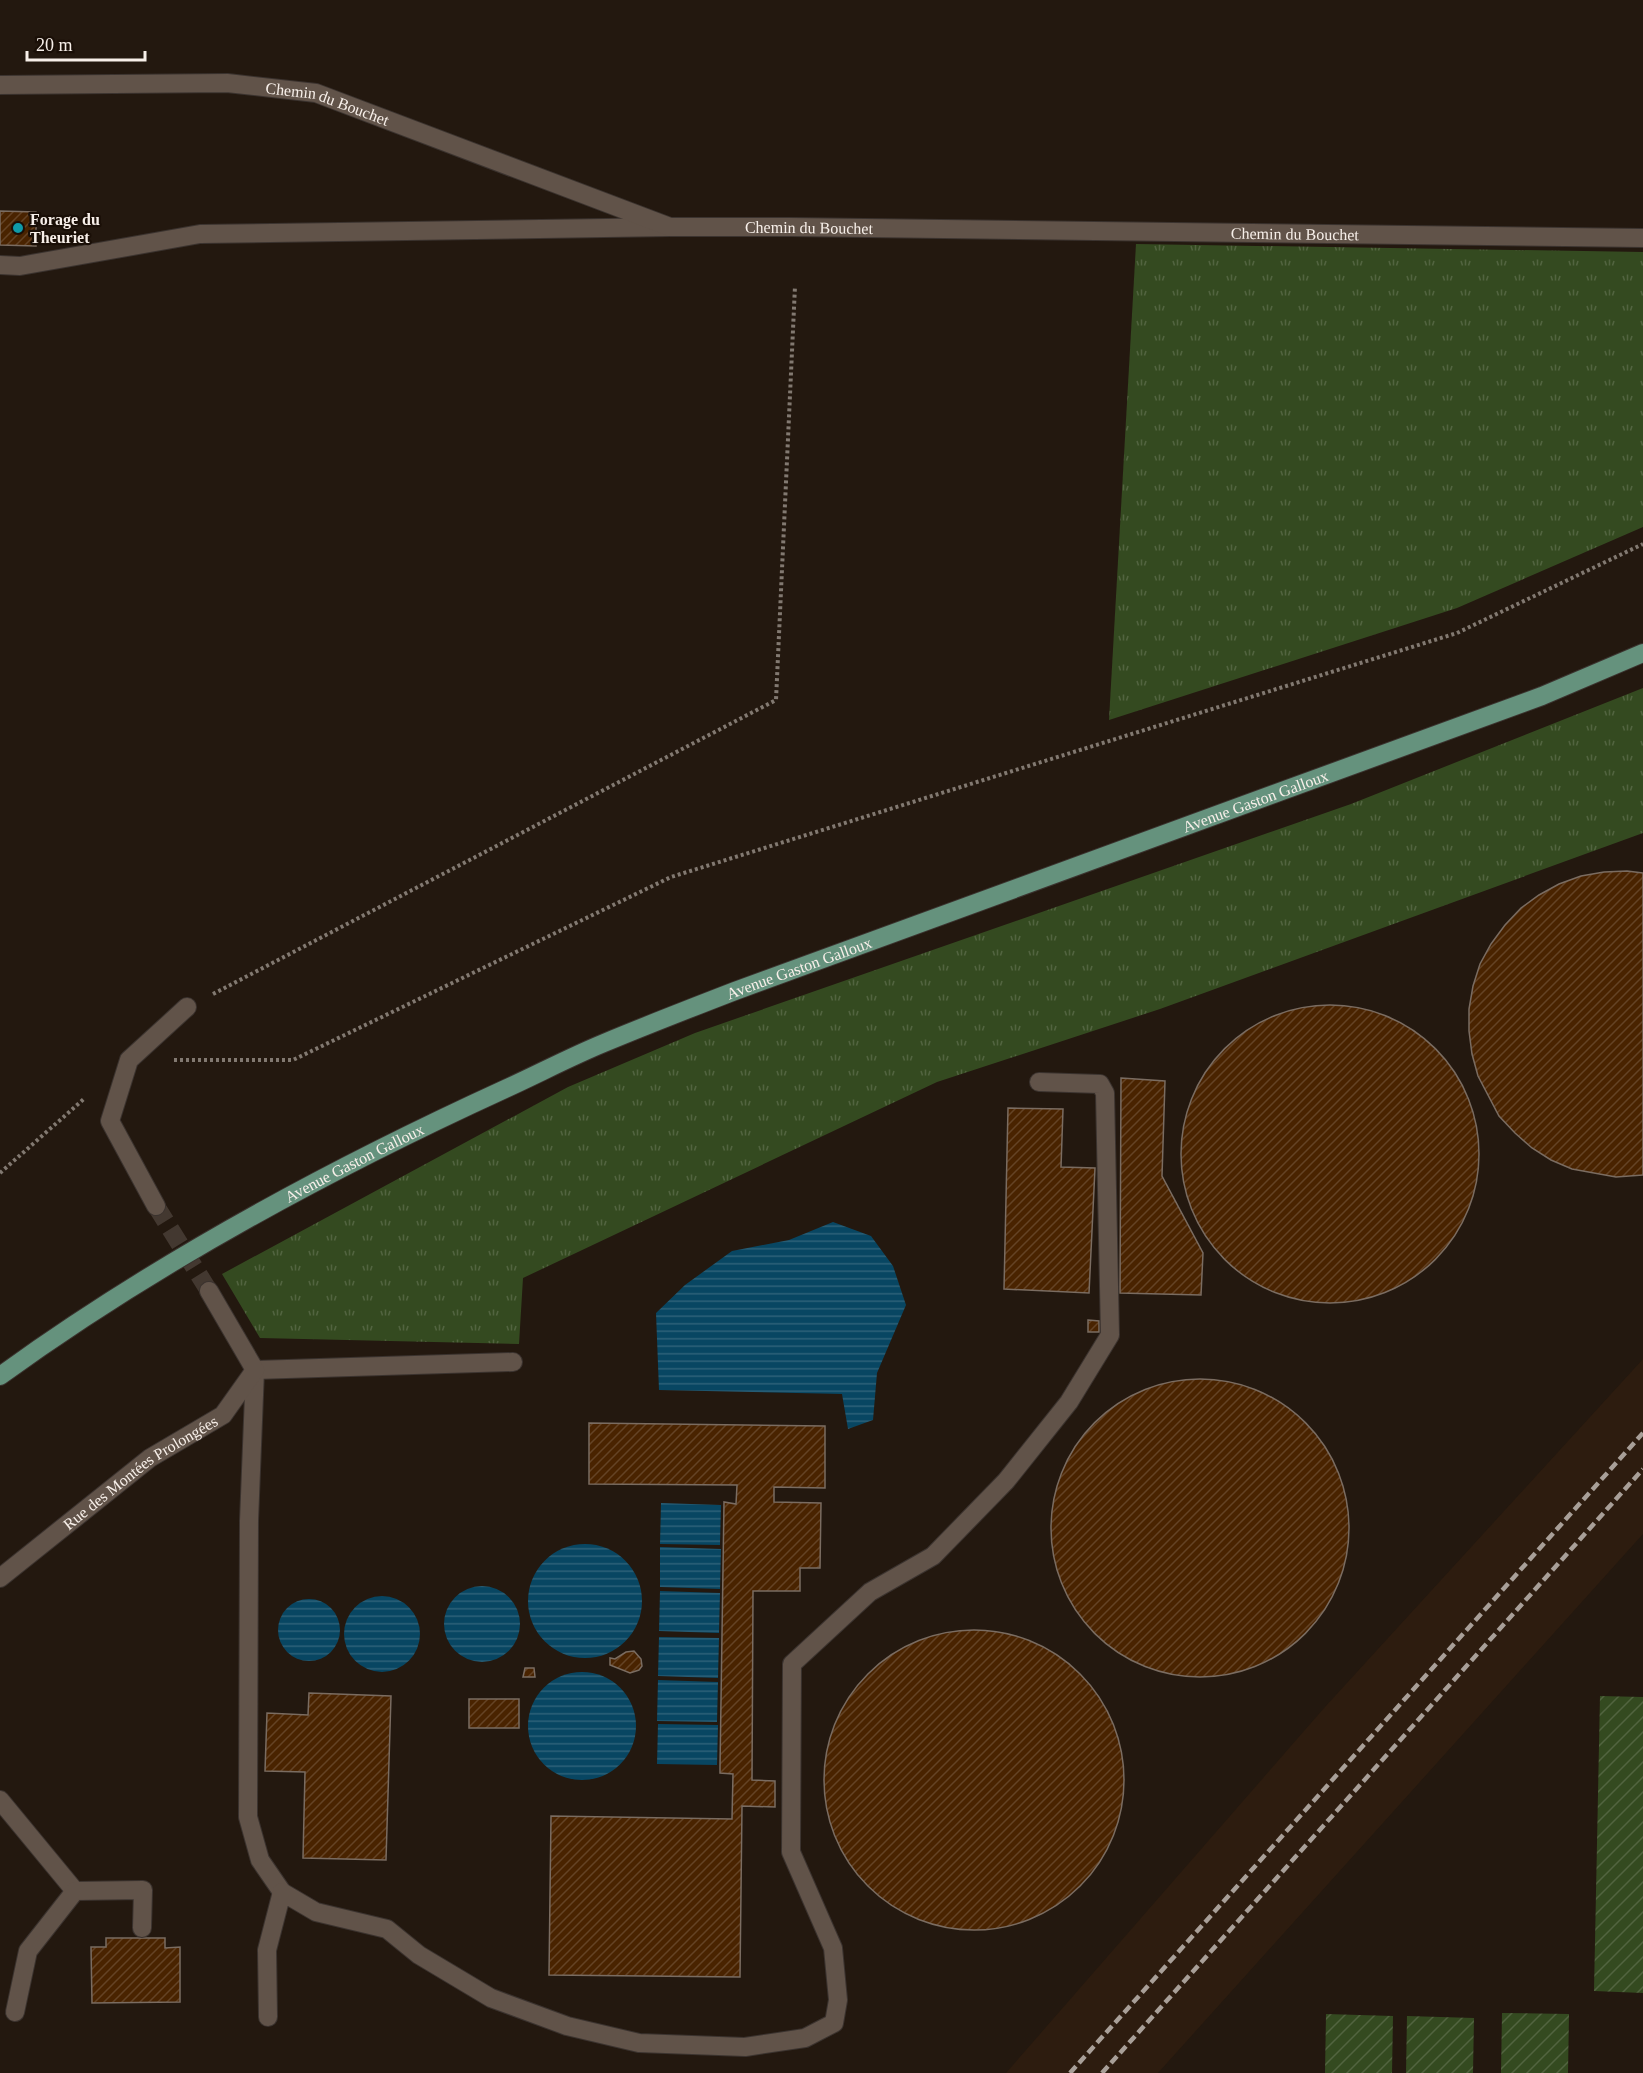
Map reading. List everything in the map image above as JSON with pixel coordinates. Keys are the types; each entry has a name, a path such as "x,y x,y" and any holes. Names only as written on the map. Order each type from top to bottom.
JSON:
{"main road":[{"name":"Avenue Gaston Galloux","path":"0,1376 52,1338 164,1266 304,1187 440,1119 603,1043 735,991 1542,696 1643,653"}],"street":[{"name":"Chemin du Bouchet","path":"0,86 227,83 316,93 670,227 1643,238"},
{"path":"0,265 20,266 200,234 670,227"},
{"path":"156,1206 110,1121 129,1060 187,1007"},
{"path":"209,1291 255,1370 249,1521 248,1817 260,1860 282,1892 316,1912 387,1929 419,1955 491,1998 567,2026 639,2043 745,2047 805,2038 834,2023 838,2000 834,1948 791,1852 792,1664 870,1592 933,1556 990,1498 1069,1402 1110,1335 1105,1093 1100,1084 1039,1082"},
{"path":"255,1370 513,1362"},
{"name":"Rue des Montées Prolongées","path":"0,1578 150,1458 223,1415 255,1370"},
{"path":"0,1800 75,1891"},
{"path":"75,1891 143,1890 142,1928"},
{"path":"15,2012 28,1951 75,1891"},
{"path":"268,2018 267,1950 282,1892"}],"path":[{"path":"187,1007 776,700 795,286"},
{"path":"129,1060 293,1060 671,877 1457,633 1643,544"},
{"path":"0,1173 88,1096"}],"shaded area":[{"path":"1643,1359 1643,1534 1158,2073 1006,2073 1325,1707"}],"green space":[{"path":"1136,244 1643,252 1643,527 1457,608 1109,720"},
{"path":"1643,688 1643,833 1160,1009 937,1082 523,1278 519,1344 260,1338 222,1274 568,1087 695,1033 1351,804"},
{"path":"1600,1696 1643,1697 1643,1993 1594,1991"},
{"path":"1502,2013 1569,2014 1568,2073 1501,2073"},
{"path":"1326,2014 1393,2016 1392,2073 1325,2073"},
{"path":"1407,2016 1474,2018 1473,2073 1406,2073"}],"water":[{"path":"833,1222 871,1236 893,1266 906,1305 877,1373 873,1420 848,1429 842,1394 659,1390 656,1313 685,1285 732,1251 789,1240"},
{"path":"661,1503 721,1505 720,1545 660,1544"},
{"path":"585,1544 607,1549 625,1561 637,1579 642,1601 637,1623 625,1641 607,1653 585,1658 563,1653 545,1641 533,1623 528,1601 533,1579 545,1561 563,1549"},
{"path":"660,1547 721,1549 720,1589 660,1587"},
{"path":"475,1586 489,1586 503,1592 514,1603 520,1617 517,1639 509,1651 489,1662 475,1662 461,1656 450,1645 444,1631 444,1617 450,1603 461,1592"},
{"path":"660,1591 720,1593 719,1633 659,1631"},
{"path":"382,1596 396,1599 409,1607 417,1620 420,1634 417,1648 409,1661 396,1669 382,1672 368,1669 355,1661 347,1648 344,1634 347,1620 355,1607 368,1599"},
{"path":"309,1599 331,1608 340,1630 331,1652 309,1661 287,1652 278,1630 287,1608"},
{"path":"659,1637 719,1638 718,1678 658,1676"},
{"path":"582,1672 603,1676 620,1688 632,1705 636,1726 632,1747 620,1764 603,1776 582,1780 561,1776 544,1764 532,1747 528,1726 532,1705 544,1688 561,1676"},
{"path":"658,1680 718,1682 717,1722 657,1721"},
{"path":"658,1724 718,1725 717,1765 657,1764"}],"building":[{"name":"Forage du Theuriet","path":"0,211 36,212 36,246 0,245"},
{"path":"1627,871 1643,873 1643,1175 1616,1177 1572,1169 1551,1160 1532,1148 1499,1116 1478,1076 1472,1054 1469,1009 1480,964 1491,944 1521,908 1559,884 1581,876"},
{"path":"1330,1005 1359,1008 1387,1016 1413,1030 1435,1049 1454,1071 1468,1097 1476,1125 1479,1154 1476,1183 1468,1211 1454,1237 1435,1259 1413,1278 1387,1292 1359,1300 1330,1303 1301,1300 1273,1292 1247,1278 1225,1259 1206,1237 1192,1211 1184,1183 1181,1154 1184,1125 1192,1097 1206,1071 1225,1049 1247,1030 1273,1016 1301,1008"},
{"path":"1121,1078 1165,1081 1162,1176 1203,1253 1201,1295 1120,1293"},
{"path":"1008,1108 1063,1109 1061,1167 1095,1168 1089,1293 1004,1289"},
{"path":"1088,1320 1099,1321 1099,1332 1088,1332"},
{"path":"1200,1379 1243,1385 1270,1396 1295,1413 1315,1433 1338,1471 1346,1499 1349,1528 1343,1571 1332,1598 1315,1623 1295,1643 1257,1666 1229,1674 1200,1677 1157,1671 1130,1660 1105,1643 1085,1623 1062,1585 1054,1557 1051,1528 1057,1485 1068,1458 1085,1433 1105,1413 1143,1390 1171,1382"},
{"path":"589,1423 825,1426 825,1488 774,1487 774,1502 821,1503 820,1568 800,1568 800,1591 753,1591 752,1780 775,1781 775,1807 742,1806 740,1977 549,1975 551,1816 732,1819 733,1774 720,1773 720,1767 724,1502 736,1504 737,1485 589,1484"},
{"path":"974,1630 1003,1633 1031,1641 1057,1655 1080,1674 1099,1697 1113,1723 1121,1751 1124,1780 1121,1809 1113,1837 1099,1863 1080,1886 1057,1905 1031,1919 1003,1927 974,1930 945,1927 917,1919 891,1905 868,1886 849,1863 835,1837 827,1809 824,1780 827,1751 835,1723 849,1697 868,1674 891,1655 917,1641 945,1633"},
{"path":"634,1651 641,1659 642,1666 639,1670 630,1673 610,1665 610,1658 615,1659 626,1652"},
{"path":"525,1668 534,1668 535,1677 523,1677"},
{"path":"309,1693 391,1696 386,1860 303,1858 305,1772 265,1771 267,1713 308,1715"},
{"path":"469,1699 519,1699 519,1728 469,1728"},
{"path":"106,1938 165,1938 165,1948 180,1947 180,2002 92,2003 91,1947 106,1947"}],"tunnel":[{"path":"156,1206 209,1291"}],"railway":[{"path":"1070,2073 1643,1433"},
{"path":"1102,2073 1643,1469"}],"place":[{"name":"Forage du Theuriet","path":"18,228"}]}
